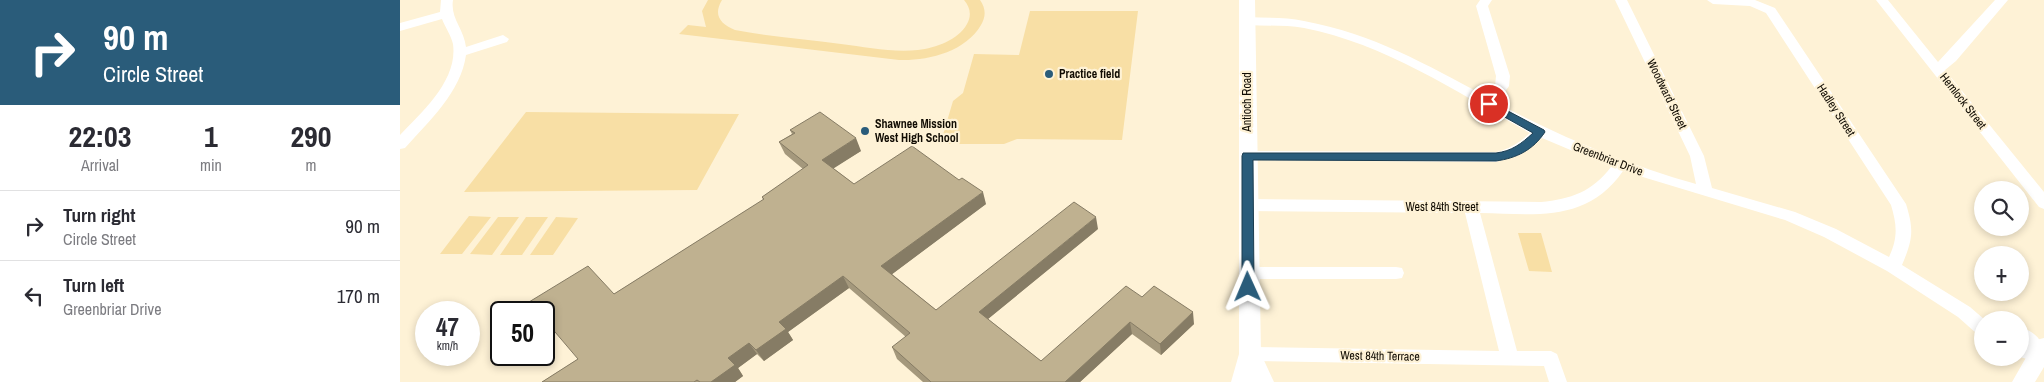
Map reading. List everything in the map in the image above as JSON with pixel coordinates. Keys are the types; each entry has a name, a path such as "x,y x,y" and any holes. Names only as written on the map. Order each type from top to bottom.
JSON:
{"main road":[{"name":"Antioch Road","path":"1242,382 1250,354 1247,205 1247,0"},
{"path":"2024,382 2037,353"},
{"name":"Antioch Road","path":"1250,354 1263,382"}],"street":[{"path":"1486,0 1482,6 1503,76 1502,86 1489,104"},
{"name":"Woodward Street","path":"1621,0 1697,156 1705,191"},
{"name":"Hadley Street","path":"1714,0 1750,0 1763,3 1771,10 1898,204 1905,225 1905,237 1893,266"},
{"name":"Hemlock Street","path":"1882,0 2044,203"},
{"path":"1938,69 1951,58 2002,0"},
{"path":"400,27 446,7 459,45 454,76 442,95 400,144"},
{"name":"Greenbriar Drive","path":"1248,22 1302,24 1345,34 1416,64 1540,132 1620,165 1790,216 1830,233 1893,266 1964,312 1974,321"},
{"path":"459,53 503,39"},
{"path":"1247,156 1496,157 1510,155 1525,147 1540,132"},
{"name":"West 84th Street","path":"1247,205 1541,208 1562,206 1582,201 1598,192 1620,165"},
{"path":"1471,207 1510,358 1552,359 1558,382"},
{"path":"1248,272 1396,273"},
{"name":"Greenbriar Drive","path":"1964,312 1974,316"},
{"path":"2029,341 2037,353"},
{"name":"West 84th Terrace","path":"1250,354 1510,358"}],"shaded area":[{"path":"708,0 722,0 719,5 718,15 725,25 735,30 889,50 909,51 925,49 939,45 958,35 969,21 970,11 964,0 980,0 984,9 984,19 974,34 956,48 922,59 899,60 679,34 688,25 706,27 702,11"},
{"name":"Practice field","path":"1030,11 1138,11 1122,140 1017,139 1004,144 949,144 942,138 953,101 963,93 974,54 1019,55"},
{"path":"526,112 739,114 697,190 464,192"},
{"path":"469,216 491,217 462,254 440,254"},
{"path":"498,217 519,217 492,255 470,254"},
{"path":"526,217 548,217 522,255 500,255"},
{"path":"556,217 578,218 553,255 530,255"},
{"path":"1518,233 1541,233 1552,272 1529,271"}],"building":[{"name":"Shawnee Mission West High School","path":"820,112 856,138 822,160 854,184 912,146 959,180 962,178 983,192 881,266 936,310 1074,202 1096,217 979,312 1041,361 1126,286 1142,297 1154,286 1193,312 1160,344 1130,322 1065,382 931,382 892,347 910,333 843,276 779,322 786,329 756,350 749,343 728,358 735,365 711,382 700,382 697,380 694,382 542,382 578,359 555,332 555,301 531,301 588,266 614,294 764,199 762,197 808,165 779,142 795,133 790,130"}],"place":[{"name":"Practice field","path":"1049,74"},
{"name":"Shawnee Mission West High School","path":"865,131"}],"route":[{"path":"1248,287 1247,156 1496,157 1510,155 1525,147 1540,132 1489,104"}]}
